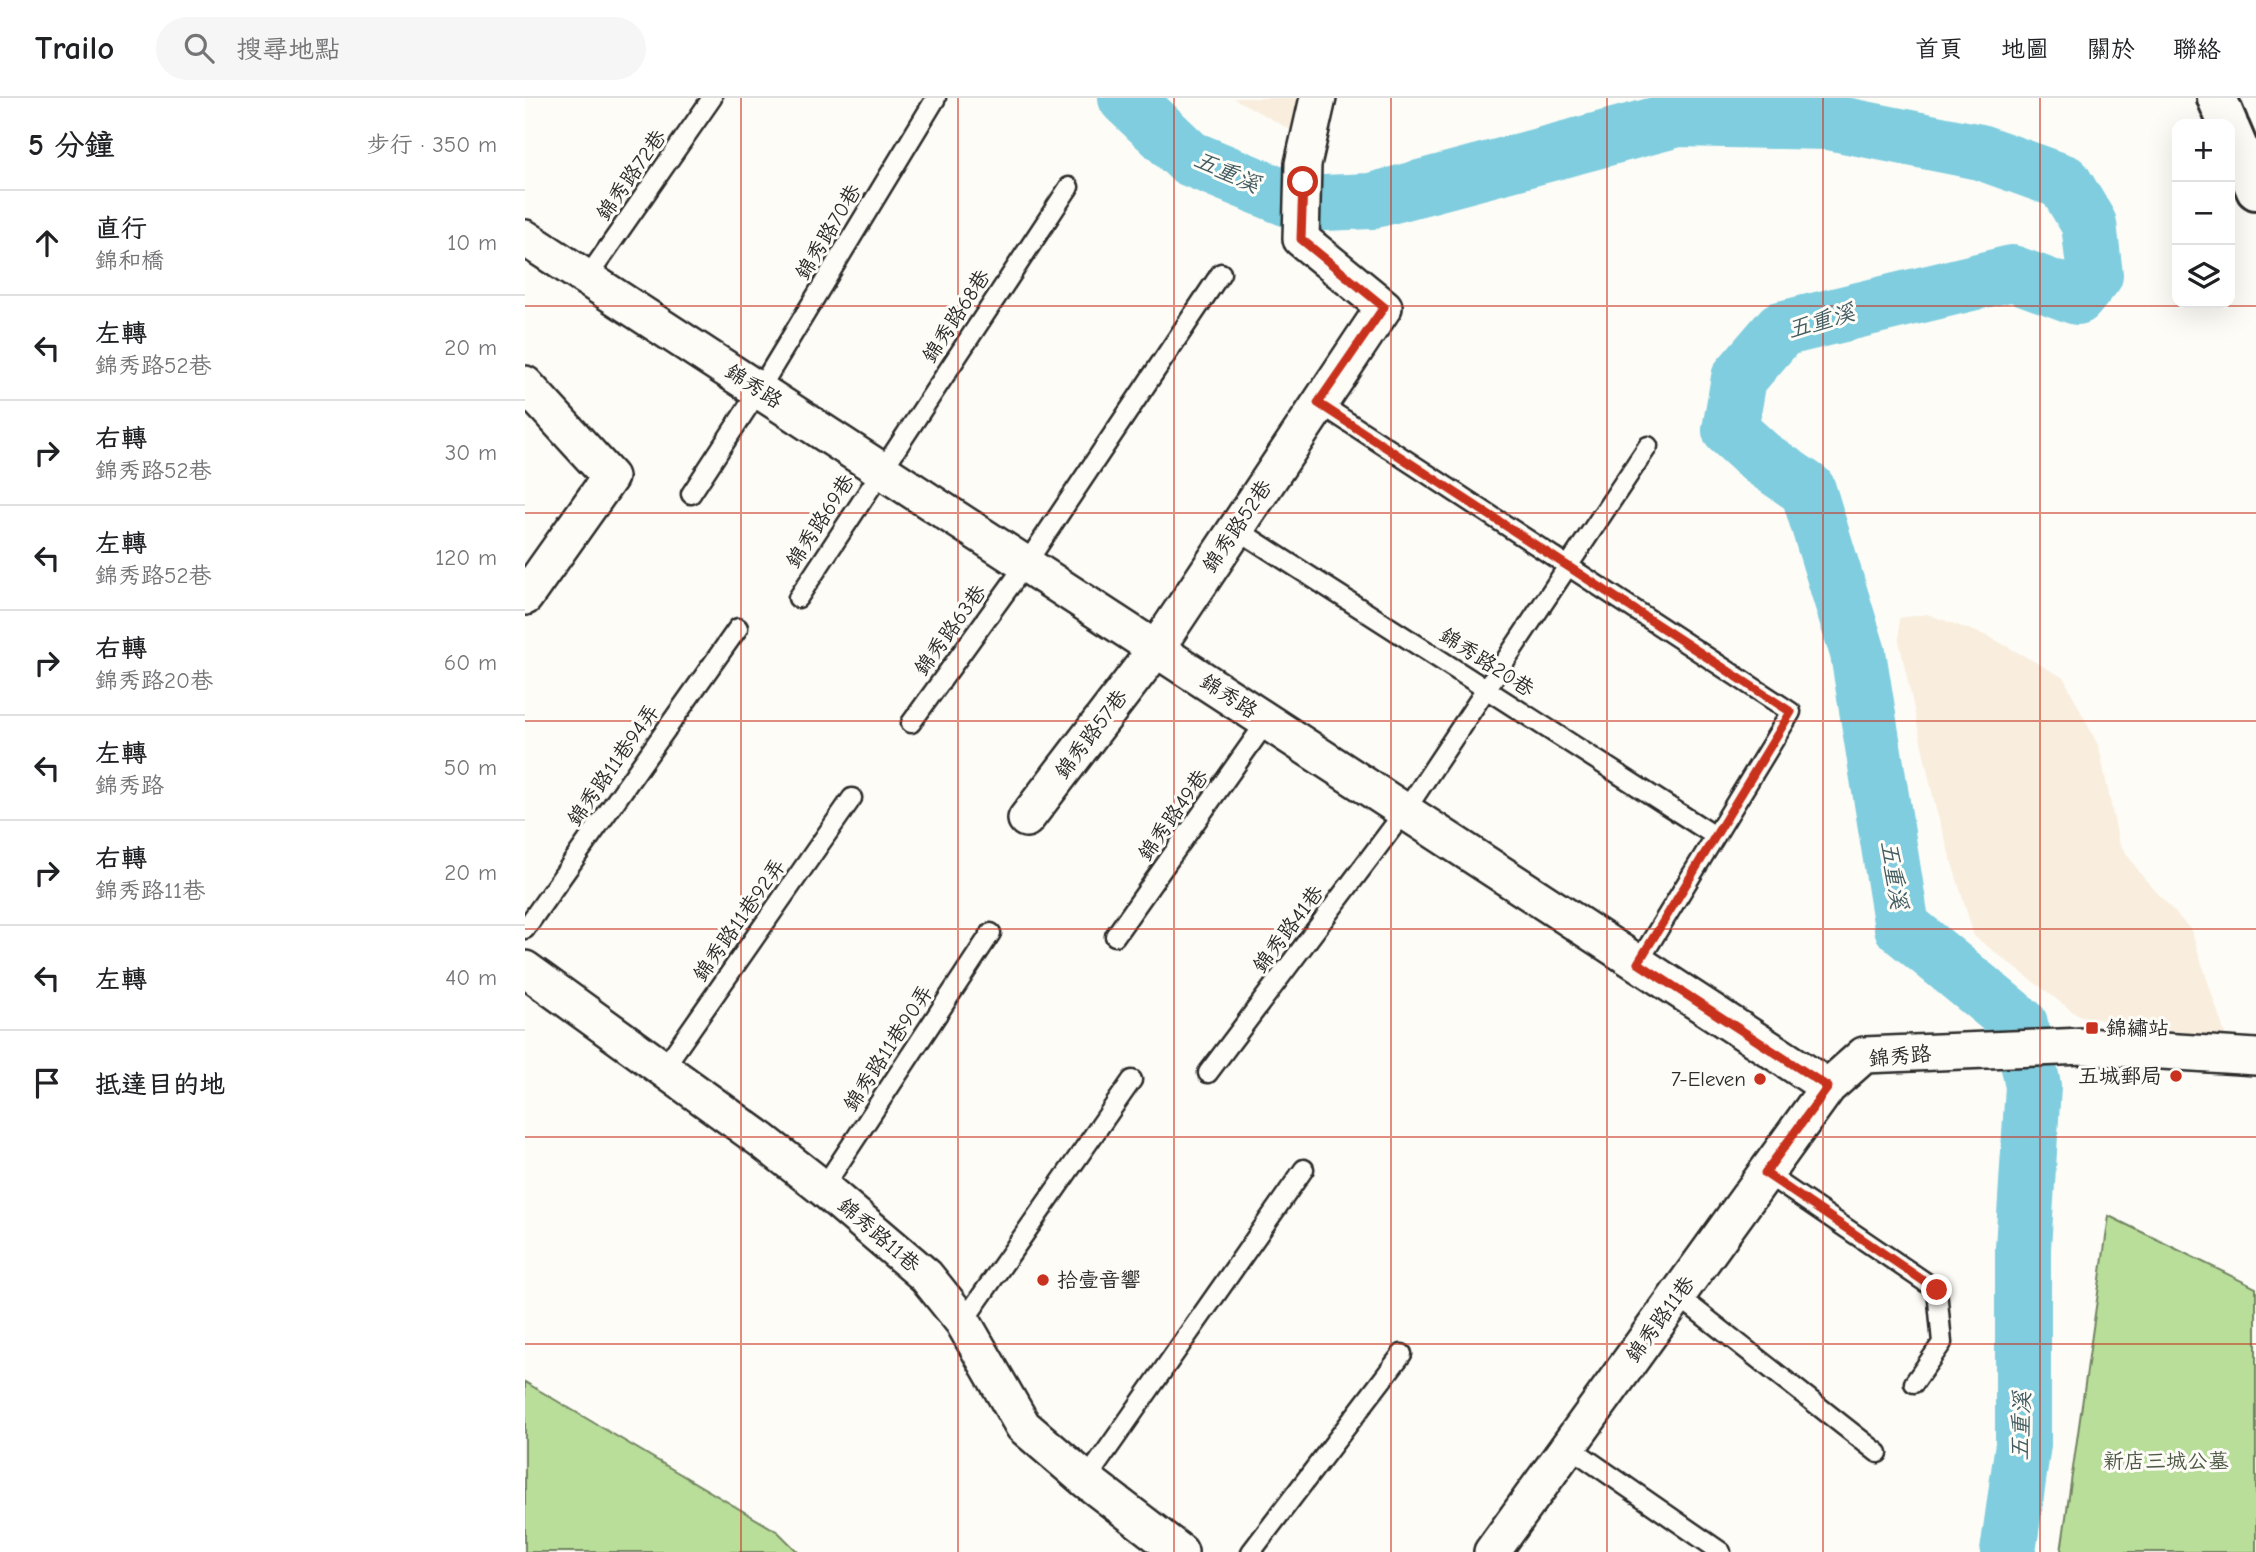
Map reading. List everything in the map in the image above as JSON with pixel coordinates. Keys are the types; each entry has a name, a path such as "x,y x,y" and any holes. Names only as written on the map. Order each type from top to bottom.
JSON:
{"main road":[{"path":"2217,98 2226,119"},
{"path":"2235,140 2256,190"}],"street":[{"name":"錦秀路52巷","path":"1156,649 1384,307 1301,239 1303,164 1317,99"},
{"name":"錦秀路","path":"525,237 1828,1087 1864,1055 2084,1046 2256,1057"},
{"path":"525,384 610,477 525,597"},
{"name":"錦秀路57巷","path":"1026,819 1156,649"},
{"name":"錦秀路11巷","path":"525,969 823,1188 926,1276 963,1322 1023,1426 1086,1480 1180,1552"},
{"name":"錦秀路11巷","path":"1492,1552 1828,1087"}],"lane":[{"name":"錦秀路72巷","path":"587,278 712,98"},
{"name":"錦秀路70巷","path":"691,494 759,390 936,98"},
{"name":"錦秀路68巷","path":"881,470 1069,187"},
{"name":"錦秀路63巷","path":"911,723 1027,564 1221,273"},
{"path":"1318,403 1791,712 1638,963"},
{"name":"錦秀路41巷","path":"1208,1073 1405,811 1648,446"},
{"name":"錦秀路69巷","path":"797,598 881,470"},
{"name":"錦秀路20巷","path":"1235,527 1715,836"},
{"name":"錦秀路11巷94弄","path":"525,929 739,628"},
{"name":"錦秀路49巷","path":"1115,936 1267,722"},
{"name":"錦秀路11巷92弄","path":"663,1069 852,799"},
{"name":"錦秀路11巷90弄","path":"823,1188 991,933"},
{"path":"963,1322 1132,1080"},
{"path":"1086,1480 1304,1170"},
{"path":"1765,1173 1937,1290 1942,1343 1914,1383"},
{"path":"1677,1296 1878,1453"},
{"path":"1251,1552 1402,1354"},
{"path":"1568,1446 1721,1552"}],"shaded area":[{"path":"1233,98 1309,98 1299,128 1289,129"},
{"path":"1927,614 1990,637 2064,678 2099,747 2119,843 2143,877 2191,930 2226,1037 2139,1027 2077,1015 1974,936 1936,810 1899,641 1899,618"}],"green space":[{"name":"新店三城公墓","path":"2109,1216 2256,1288 2256,1552 2061,1552"},
{"path":"525,1382 778,1532 798,1552 525,1552"}],"waterway":[{"name":"五重溪","path":"1126,98 1189,158 1301,204 1371,201 1678,119 1829,122 1980,152 2064,182 2089,224 2095,275 2077,297 2012,273 1781,329 1739,378 1730,430 1761,458 1808,490 1858,653 1902,927 2020,1024 2033,1086 2023,1248 2023,1444 2008,1552"},
{"path":"1829,122 1840,98"}],"place":[{"name":"錦繡站","path":"2092,1028"},
{"name":"五城郵局","path":"2176,1076"},
{"name":"7-Eleven","path":"1760,1079"},
{"name":"拾壹音響","path":"1043,1280"}],"route":[{"path":"1303,182 1301,239 1384,307 1318,403 1791,712 1638,963 1828,1087 1765,1173 1937,1290"}]}
